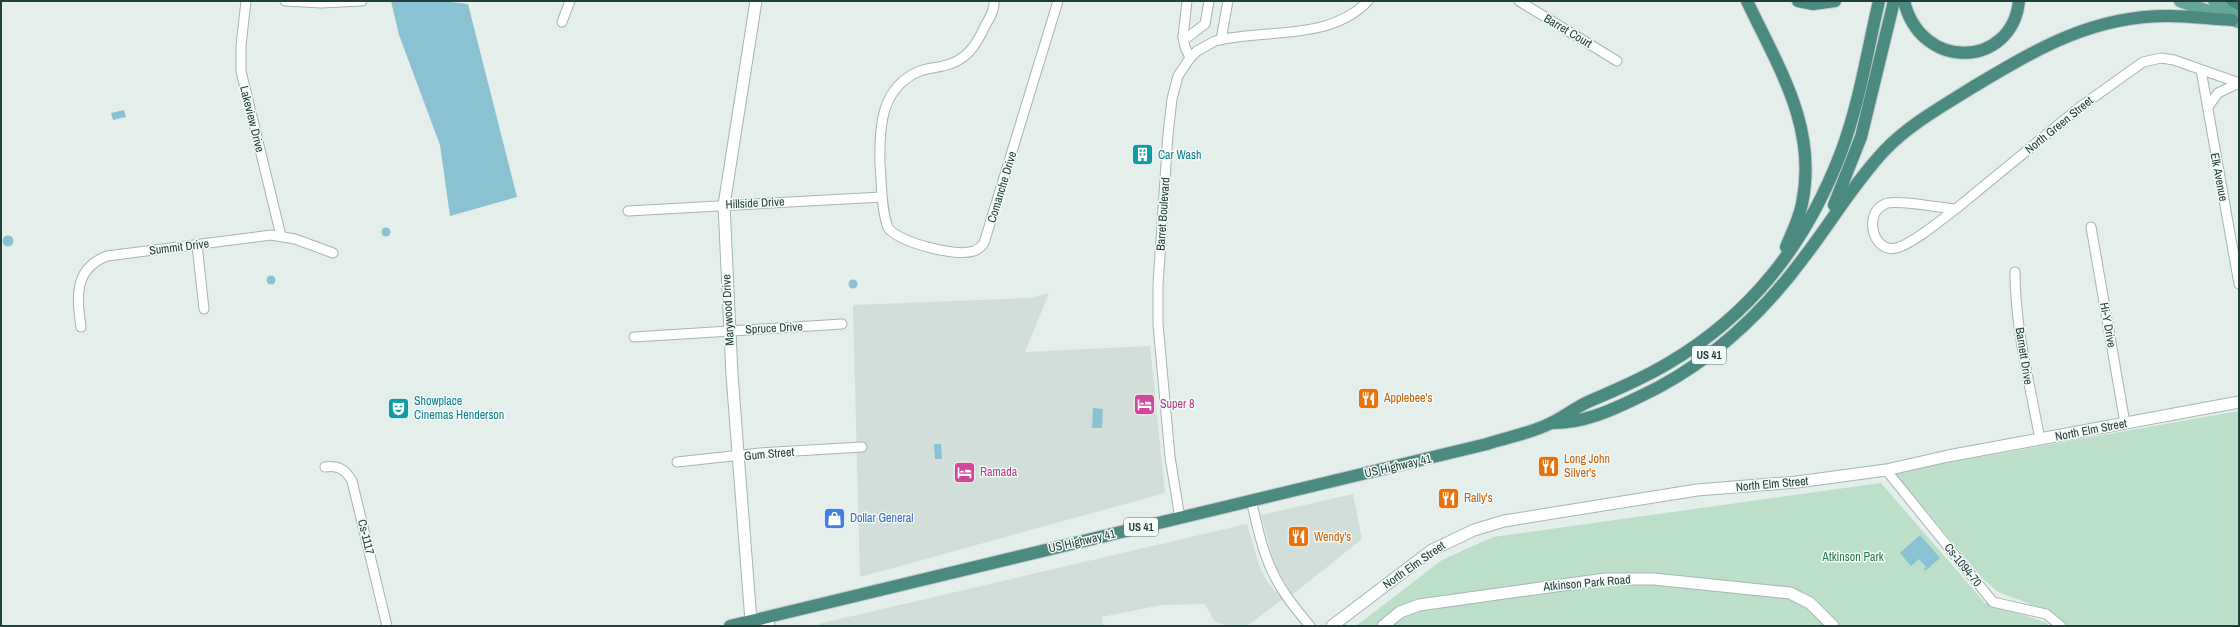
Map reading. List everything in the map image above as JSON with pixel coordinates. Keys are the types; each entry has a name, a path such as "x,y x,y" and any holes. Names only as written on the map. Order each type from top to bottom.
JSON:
{"highway":[{"path":"1741,1 1776,63"},
{"path":"1747,1 1776,63 1801,122 1805,164 1800,210 1774,274"},
{"path":"1798,1 1820,4 1835,1"},
{"name":"US 41","path":"1551,424 1572,410 1666,365 1694,347 1736,313 1774,274 1818,203 1840,153 1856,101 1879,1"},
{"name":"US 41","path":"1551,424 1583,420 1600,415 1680,376 1750,322 1789,277 1825,226 1845,182 1861,137 1894,1"},
{"path":"1904,1 1910,20 1926,41 1944,50 1963,53 1988,47 2003,36 2014,20 2019,1"},
{"path":"2232,1 2239,4"},
{"path":"1825,226 1863,175 1886,149 1904,133 1942,106 2041,48 2082,29 2126,19 2170,16 2236,21"},
{"name":"US Highway 41","path":"730,626 751,621 768,622 1180,518 1487,444 1551,424"}],"main road":[{"path":"2180,1 2236,21"},
{"path":"2214,1 2239,10"}],"street":[{"name":"Lakeview Drive","path":"246,1 241,45 241,71 282,236"},
{"path":"285,1 321,3 362,1"},
{"path":"562,22 570,1"},
{"name":"Marywood Drive","path":"751,621 729,331 724,205 756,1"},
{"path":"882,197 880,127 888,101 899,86 911,75 927,69 951,64 971,52 993,10 994,1"},
{"name":"Comanche Drive","path":"882,197 888,228 904,240 956,251 970,252 980,248 989,231 1058,1"},
{"path":"1187,1 1183,37 1185,47 1190,58"},
{"path":"1183,37 1188,37 1205,24 1208,1"},
{"path":"1221,40 1228,1"},
{"name":"Barret Boulevard","path":"1180,518 1170,457 1158,324 1158,285 1170,111 1178,76 1190,58 1206,45 1221,40 1334,24 1353,15 1368,1"},
{"name":"Barret Court","path":"1519,1 1617,61"},
{"name":"North Green Street","path":"1955,209 1896,202 1886,203 1878,208 1873,216 1871,226 1874,236 1887,247 1895,249 1955,209 2074,112 2138,64 2151,59 2161,58 2239,83"},
{"name":"Elk Avenue","path":"2201,70 2239,284"},
{"path":"2208,107 2218,93 2239,83"},
{"name":"Hillside Drive","path":"628,211 882,197"},
{"name":"Hi-Y Drive","path":"2091,227 2125,423"},
{"name":"Summit Drive","path":"81,327 78,293 84,274 97,261 112,255 264,236 282,236 333,253"},
{"path":"197,245 204,309"},
{"name":"Barnett Drive","path":"2015,272 2015,293 2023,357 2040,440"},
{"name":"Spruce Drive","path":"634,337 842,324"},
{"name":"North Elm Street","path":"1332,626 1432,550 1460,536 1489,525 1565,510 1653,498 1697,490 1798,482 1886,470 2239,402"},
{"name":"Gum Street","path":"677,462 862,447"},
{"name":"Cs-1117","path":"325,467 339,467 344,470 352,481 388,626"},
{"name":"Cs-1094-70","path":"1886,470 1994,602 2046,614 2061,626"},
{"path":"1251,501 1263,548 1272,570 1287,596 1310,626"},
{"name":"Atkinson Park Road","path":"1383,626 1400,612 1419,605 1497,592 1621,578 1654,578 1790,593 1810,603 1833,626"}],"shaded area":[{"path":"1049,293 1025,352 1150,346 1165,493 860,577 853,305 1030,298"},
{"path":"1353,494 1362,539 1292,595 1274,565 1261,515"},
{"path":"1247,524 1259,565 1267,582 1283,599 1247,626 1229,626 1215,622 1205,604 1161,605 1102,617 1103,626 818,626 818,624"}],"green space":[{"path":"2239,411 2239,626 2068,626 2049,611 1998,592 1984,580 1894,472"},
{"name":"Atkinson Park","path":"1881,483 1985,603 2045,622 2050,626 1356,626 1442,560 1493,537"}],"water":[{"path":"391,1 442,1 468,4 517,197 450,216 440,145 399,35"},
{"path":"124,110 126,117 113,120 111,113"},
{"path":"386,227 391,232 386,237 381,232"},
{"path":"6,236 10,236 12,237 12,245 6,246 3,243 3,239"},
{"path":"269,276 273,276 275,280 273,284 269,284 267,282 267,278"},
{"path":"853,279 858,284 853,289 848,284"},
{"path":"1093,408 1103,409 1102,428 1092,428"},
{"path":"934,444 941,444 942,459 935,459"},
{"path":"1920,535 1940,558 1925,571 1924,569 1926,567 1919,559 1911,566 1900,553"}],"place":[{"name":"Car Wash","path":"1142,155"},
{"name":"Applebee's","path":"1369,398"},
{"name":"Super 8","path":"1145,404"},
{"name":"Showplace Cinemas Henderson","path":"399,408"},
{"name":"Long John Silver's","path":"1549,466"},
{"name":"Ramada","path":"965,472"},
{"name":"Rally's","path":"1448,498"},
{"name":"Dollar General","path":"834,518"},
{"name":"Wendy's","path":"1298,537"}]}
